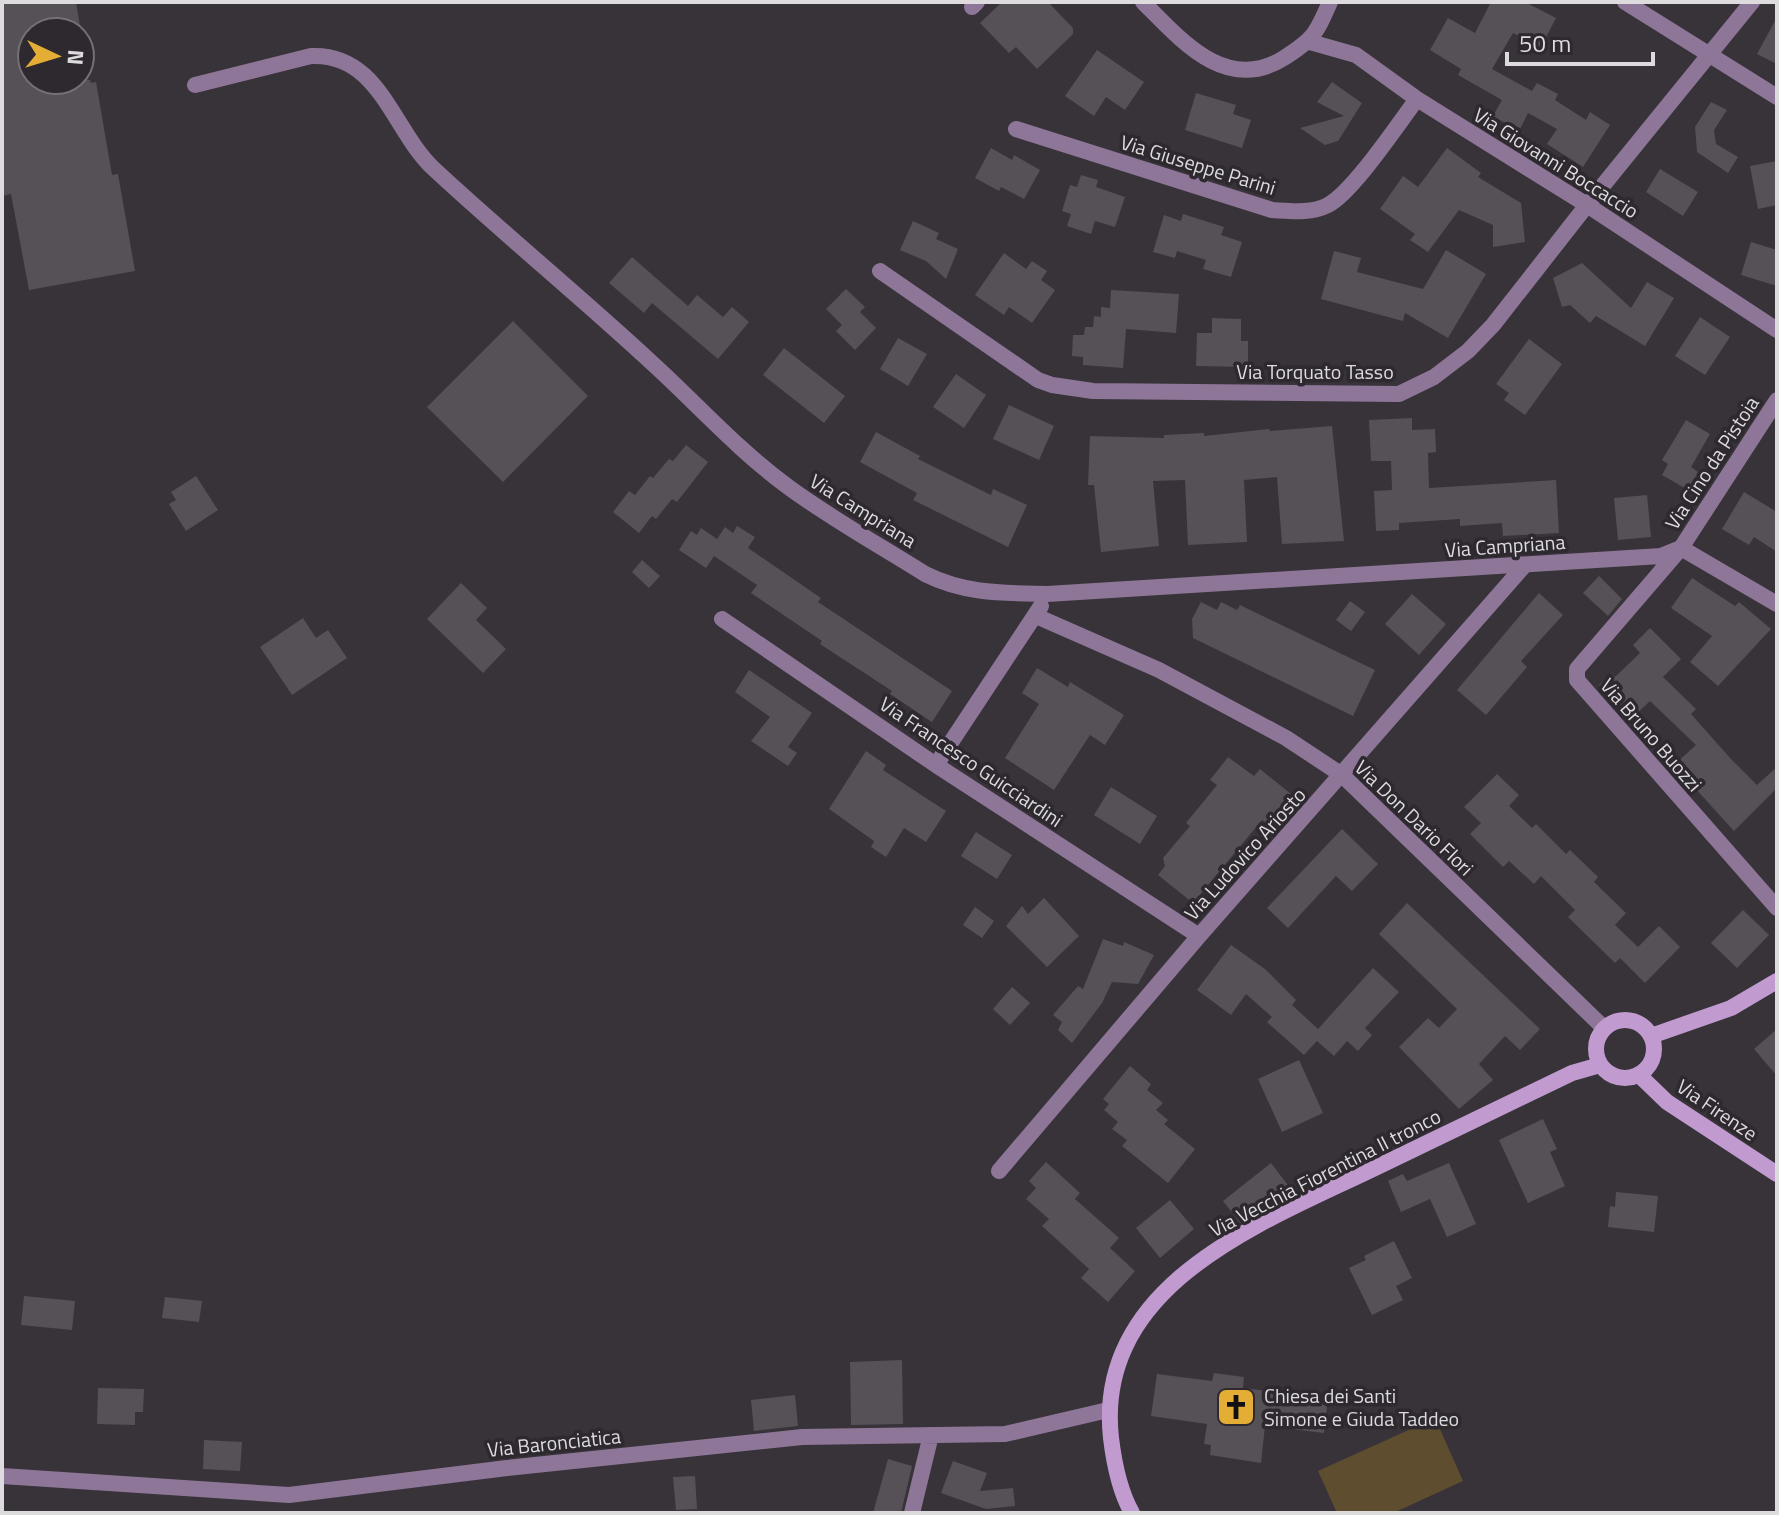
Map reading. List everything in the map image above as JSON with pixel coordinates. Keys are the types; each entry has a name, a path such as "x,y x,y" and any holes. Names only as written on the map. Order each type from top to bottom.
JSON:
{"street":[{"path":"1143,2 1196,51 1209,60 1242,71 1278,61 1310,42 1330,2"},
{"path":"1625,2 1777,97"},
{"name":"Via Torquato Tasso","path":"880,271 1023,371 1052,385 1093,391 1399,394 1434,377 1468,351 1493,325 1752,2"},
{"name":"Via Giovanni Boccaccio","path":"1310,42 1356,55 1417,99 1587,205 1777,330"},
{"name":"Via Campriana","path":"195,85 311,56 331,55 355,66 375,87 430,165 651,362 753,458 787,487 925,574 948,585 993,593 1047,594 1524,566 1661,556 1681,548"},
{"name":"Via Giuseppe Parini","path":"1016,129 1272,210 1299,212 1326,206 1343,194 1417,99"},
{"name":"Via Cino da Pistoia","path":"1681,548 1777,400"},
{"path":"1681,548 1777,604"},
{"name":"Via Bruno Buozzi","path":"1681,548 1577,669 1577,680 1777,908"},
{"name":"Via Ludovico Ariosto","path":"999,1171 1199,936 1524,566"},
{"path":"936,765 1036,616 1047,594"},
{"name":"Via Don Dario Flori","path":"1036,616 1184,683 1286,738 1342,775 1604,1028"},
{"name":"Via Francesco Guicciardini","path":"722,619 936,765 1199,936"},
{"path":"1651,1036 1731,1008 1777,981"},
{"path":"1633,1020 1651,1036 1654,1052 1650,1065 1639,1075 1623,1079 1613,1076 1600,1065 1596,1045 1604,1028 1615,1021 1633,1020"},
{"name":"Via Vecchia Fiorentina II tronco","path":"1132,1513 1125,1500 1114,1458 1108,1410 1124,1349 1139,1320 1168,1287 1206,1255 1264,1221 1572,1073 1600,1065"},
{"name":"Via Firenze","path":"1639,1075 1667,1102 1777,1174"},
{"name":"Via Baronciatica","path":"2,1476 289,1495 802,1437 1005,1434 1108,1410"},
{"path":"912,1513 931,1435"}],"shaded area":[{"path":"1435,1418 1463,1481 1393,1513 1337,1513 1318,1471"}],"building":[{"path":"2,2 76,2 78,16 16,16 16,96 96,96 96,82 112,175 118,174 135,271 29,290 11,194 2,196"},
{"path":"1002,2 1048,2 1073,28 1073,34 1037,69 1016,47 1009,53 980,23"},
{"path":"1491,2 1525,2 1556,18 1541,47 1513,33 1492,69 1532,91 1537,83 1558,94 1555,100 1586,120 1590,112 1610,125 1583,167 1547,144 1557,129 1528,113 1519,131 1493,116 1502,100 1458,75 1461,69 1430,50 1448,18 1475,33"},
{"path":"1777,17 1777,64 1757,54"},
{"path":"1097,50 1144,82 1125,110 1106,97 1094,116 1065,96"},
{"path":"1332,82 1362,103 1338,141 1325,145 1300,128 1344,116 1317,102"},
{"path":"1196,93 1236,105 1233,114 1251,120 1242,148 1185,130"},
{"path":"1711,102 1727,110 1714,130 1716,144 1738,157 1728,173 1697,152 1695,127"},
{"path":"991,148 1012,160 1014,155 1040,170 1024,199 1001,187 999,191 975,178"},
{"path":"1447,148 1481,173 1478,177 1521,203 1525,242 1493,247 1493,225 1459,210 1428,252 1410,240 1415,234 1380,209 1403,176 1418,187"},
{"path":"1777,161 1777,205 1758,209 1750,166"},
{"path":"1660,169 1698,192 1683,216 1646,192"},
{"path":"1081,175 1098,180 1096,187 1125,197 1115,227 1095,221 1091,234 1067,226 1071,214 1062,211 1070,185 1077,187"},
{"path":"1183,214 1224,227 1221,235 1242,242 1231,277 1203,269 1206,260 1177,251 1175,258 1153,252 1164,215 1181,221"},
{"path":"913,221 939,233 936,239 958,249 946,279 926,261 900,250"},
{"path":"1751,242 1777,250 1777,286 1741,275"},
{"path":"1446,250 1486,274 1448,338 1405,313 1403,321 1321,299 1334,251 1361,258 1357,272 1423,289"},
{"path":"1004,253 1026,269 1032,261 1047,271 1041,280 1055,290 1032,323 1009,307 1004,315 975,295"},
{"path":"632,257 688,306 697,295 723,317 732,307 749,322 718,359 652,303 644,313 609,283"},
{"path":"1582,263 1631,308 1647,282 1674,298 1645,346 1596,316 1590,323 1570,305 1562,307 1553,278"},
{"path":"846,289 865,307 860,312 876,328 855,350 836,331 842,325 826,309"},
{"path":"1111,290 1179,294 1176,333 1126,329 1123,368 1083,365 1083,357 1072,356 1073,335 1084,335 1085,327 1093,327 1094,316 1101,317 1101,307 1110,308"},
{"path":"1700,317 1730,337 1705,375 1675,356"},
{"path":"1212,318 1241,319 1241,341 1248,341 1248,367 1196,366 1197,333 1212,333"},
{"path":"513,321 588,396 503,482 427,407"},
{"path":"898,338 927,354 908,386 880,369"},
{"path":"1529,339 1562,364 1525,415 1504,400 1509,393 1496,384"},
{"path":"784,348 845,396 824,423 763,375"},
{"path":"956,374 986,395 964,428 933,407"},
{"path":"1009,405 1054,426 1039,460 993,439"},
{"path":"1412,418 1412,430 1435,429 1436,452 1428,453 1429,488 1556,480 1559,533 1503,536 1502,523 1460,526 1460,519 1399,523 1399,530 1376,531 1374,491 1392,490 1391,461 1371,461 1369,420"},
{"path":"1686,420 1710,434 1691,467 1698,472 1688,490 1662,475 1668,464 1662,460"},
{"path":"1332,426 1344,541 1282,544 1277,477 1244,480 1247,542 1188,545 1185,480 1153,481 1159,546 1101,552 1094,485 1088,485 1090,436 1164,438 1164,435 1204,433 1204,436"},
{"path":"876,432 920,456 918,459 991,495 993,489 1027,505 1008,547 913,500 917,493 860,462"},
{"path":"686,445 708,462 677,502 672,499 656,519 652,516 639,533 613,512 629,491 635,495 650,476 653,478 669,459 673,461"},
{"path":"196,476 218,510 186,531 169,504 176,500 171,492"},
{"path":"1744,492 1777,512 1777,552 1754,537 1749,545 1722,529"},
{"path":"1647,495 1651,537 1618,540 1614,498"},
{"path":"737,526 755,537 748,548 821,598 818,602 952,691 932,722 751,593 757,585 714,556 706,568 679,550 691,531 697,535 701,528 717,539 725,527 733,533"},
{"path":"642,560 660,576 649,588 632,572"},
{"path":"1599,576 1622,599 1608,616 1583,593"},
{"path":"1692,578 1735,606 1739,602 1771,629 1718,686 1690,662 1712,636 1671,608"},
{"path":"461,583 487,608 476,620 506,649 483,673 427,619"},
{"path":"1539,593 1563,615 1521,661 1527,667 1486,715 1457,690"},
{"path":"1412,594 1446,624 1419,655 1385,624"},
{"path":"1350,601 1365,612 1351,631 1336,620"},
{"path":"1201,602 1217,610 1221,602 1237,610 1240,605 1375,670 1353,716 1193,638 1192,619"},
{"path":"303,618 316,638 328,630 347,658 292,695 260,647"},
{"path":"1650,628 1681,659 1663,677 1696,709 1691,714 1731,759 1757,785 1777,767 1777,788 1734,831 1674,765 1696,745 1650,701 1632,718 1599,685 1611,673 1615,677 1640,653 1633,645"},
{"path":"1037,668 1068,687 1070,682 1124,715 1105,745 1090,735 1054,790 1005,758 1039,704 1022,693"},
{"path":"749,670 812,713 788,747 797,753 788,766 751,741 770,717 735,692"},
{"path":"866,751 886,765 883,770 946,811 926,842 904,828 886,857 871,847 874,841 829,809"},
{"path":"1228,757 1254,776 1260,769 1291,794 1266,823 1262,820 1193,903 1158,875 1165,866 1163,858 1190,826 1186,823 1217,785 1210,780"},
{"path":"1497,774 1519,795 1509,806 1532,828 1536,824 1566,854 1570,850 1598,877 1594,882 1626,913 1615,925 1638,947 1659,926 1680,947 1645,983 1620,958 1615,963 1568,917 1575,910 1541,876 1534,884 1509,861 1503,867 1470,834 1481,823 1464,807"},
{"path":"1111,787 1157,816 1140,844 1094,815"},
{"path":"1342,829 1378,864 1352,891 1336,876 1288,928 1267,908"},
{"path":"976,832 1012,855 997,879 961,856"},
{"path":"1044,898 1079,936 1047,967 1006,926 1022,906 1028,914"},
{"path":"1407,903 1540,1029 1520,1050 1505,1036 1479,1064 1493,1080 1459,1109 1399,1047 1428,1018 1439,1028 1457,1009 1379,934"},
{"path":"975,907 994,921 982,938 963,925"},
{"path":"1743,910 1769,935 1737,968 1711,943"},
{"path":"1103,939 1123,946 1124,942 1154,955 1138,984 1112,982 1102,1003 1072,1043 1058,1030 1062,1022 1053,1015 1078,986 1083,989"},
{"path":"1231,945 1265,969 1296,1000 1292,1005 1318,1029 1373,968 1399,992 1365,1028 1372,1035 1358,1051 1347,1041 1334,1056 1317,1041 1304,1055 1267,1022 1272,1017 1246,994 1231,1015 1197,990"},
{"path":"1012,987 1030,1003 1010,1025 993,1009"},
{"path":"1777,1029 1777,1076 1754,1049"},
{"path":"1299,1060 1323,1113 1282,1132 1258,1079"},
{"path":"1130,1066 1151,1084 1147,1090 1163,1103 1156,1110 1168,1120 1164,1124 1195,1149 1168,1183 1122,1146 1127,1140 1112,1129 1118,1122 1104,1110 1109,1104 1103,1099"},
{"path":"1543,1119 1557,1149 1550,1152 1565,1186 1528,1203 1499,1140"},
{"path":"1046,1162 1080,1193 1075,1199 1119,1238 1110,1248 1135,1271 1108,1302 1081,1278 1089,1269 1042,1226 1049,1219 1026,1199 1036,1188 1029,1181"},
{"path":"1271,1163 1290,1188 1240,1223 1223,1201"},
{"path":"1449,1163 1476,1224 1447,1237 1430,1199 1401,1212 1388,1181 1403,1174 1407,1181"},
{"path":"1616,1192 1658,1196 1654,1232 1608,1227 1610,1206 1615,1207"},
{"path":"1170,1200 1194,1229 1160,1258 1136,1228"},
{"path":"1394,1241 1412,1278 1396,1286 1403,1300 1372,1315 1349,1268 1366,1260 1364,1256"},
{"path":"24,1296 75,1301 72,1330 21,1325"},
{"path":"165,1297 202,1301 199,1322 162,1318"},
{"path":"902,1360 903,1424 851,1425 850,1362"},
{"path":"1214,1373 1244,1377 1243,1388 1328,1398 1324,1433 1265,1426 1261,1463 1210,1455 1211,1445 1204,1444 1207,1424 1151,1416 1157,1374 1212,1381"},
{"path":"98,1388 144,1389 143,1412 135,1412 135,1425 97,1424"},
{"path":"795,1395 798,1426 754,1431 751,1400"},
{"path":"204,1440 242,1442 240,1471 203,1469"},
{"path":"888,1459 912,1466 901,1513 873,1513"},
{"path":"953,1461 987,1473 980,1491 1013,1488 1015,1506 986,1509 941,1493"},
{"path":"695,1476 697,1509 676,1510 673,1477"}],"place":[{"name":"Chiesa dei Santi Simone e Giuda Taddeo","path":"1236,1407"}]}
